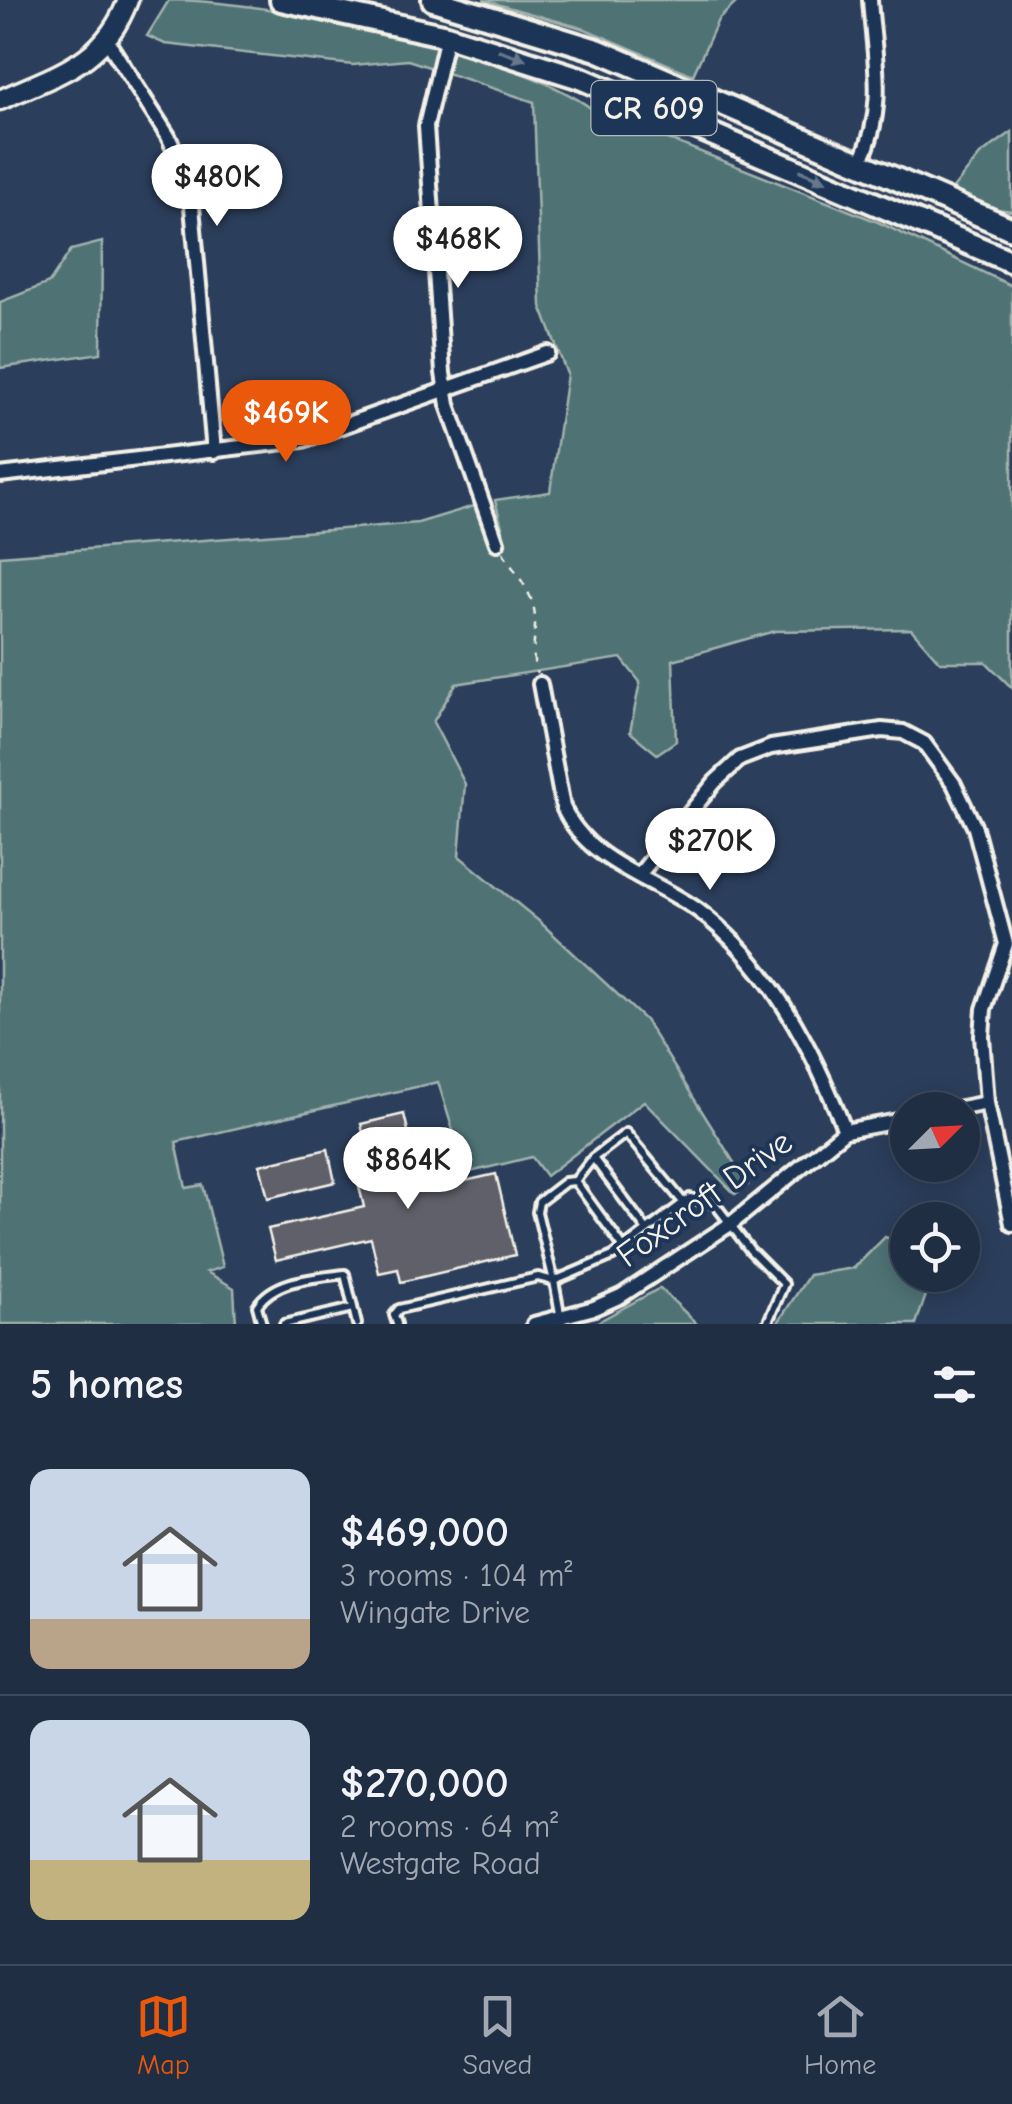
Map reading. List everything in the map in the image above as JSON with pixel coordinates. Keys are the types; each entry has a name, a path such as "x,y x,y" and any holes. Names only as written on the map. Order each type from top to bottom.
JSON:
{"main road":[{"name":"CR 609","path":"281,0 447,36 580,78 1012,262"},
{"name":"CR 609","path":"433,0 597,50 1012,229"}],"street":[{"path":"0,100 76,66 108,42 128,0"},
{"path":"860,162 874,133 878,108 870,0"},
{"path":"447,36 426,126 445,390 497,542"},
{"path":"108,42 168,136 190,184 214,452"},
{"path":"0,475 303,440 548,353"},
{"path":"540,684 563,806 571,824 596,851 702,913 760,974 806,1040 844,1131"},
{"path":"639,875 715,782 740,758 771,747 882,730 904,732 924,744 938,761 975,828 1009,943 984,1009 987,1103 1011,1215"},
{"path":"980,1104 987,1103"},
{"name":"Foxcroft Drive","path":"534,1324 561,1321 621,1296 732,1223 844,1131 890,1122"}],"lane":[{"path":"561,1321 537,1212 539,1202 565,1182 575,1181 593,1158 626,1133 683,1202"},
{"path":"593,1158 646,1229"},
{"path":"575,1181 623,1247"},
{"path":"396,1324 394,1316 400,1309 538,1277 554,1281 623,1247 690,1198 715,1204 750,1250 784,1284 767,1324"},
{"path":"262,1324 257,1306 265,1293 315,1278 345,1274 356,1324"},
{"path":"284,1324 352,1308"}],"path":[{"path":"497,542 521,575 534,611 532,661 540,684"}],"green space":[{"path":"169,0 212,2 326,19 450,49 507,68 592,109 878,222 1012,286 1012,688 986,662 940,662 911,629 775,631 673,660 676,741 657,754 630,732 640,682 621,658 456,684 433,722 465,784 459,856 540,922 645,1020 748,1185 735,1194 644,1101 546,1176 532,1157 466,1173 438,1082 176,1142 186,1188 203,1185 223,1267 207,1272 234,1288 236,1324 0,1324 0,556 418,523 474,506 490,547 506,543 495,500 550,492 567,374 541,306 534,102 408,60 353,65 165,44 147,36"},
{"path":"483,0 739,0 718,20 693,75 585,29"},
{"path":"1012,132 1012,211 988,208 951,191 980,155"},
{"path":"102,242 101,353 0,368 0,302 49,283 71,250"},
{"path":"885,1237 890,1239 890,1292 927,1292 916,1324 777,1324 809,1275 854,1268"},
{"path":"660,1288 697,1324 594,1324"}],"building":[{"path":"404,1114 409,1135 418,1133 420,1143 427,1141 438,1187 496,1174 515,1255 401,1282 398,1269 379,1273 371,1238 276,1260 268,1229 364,1207 352,1157 359,1155 357,1147 366,1145 361,1124"},
{"path":"328,1149 335,1182 268,1198 260,1165"}]}
